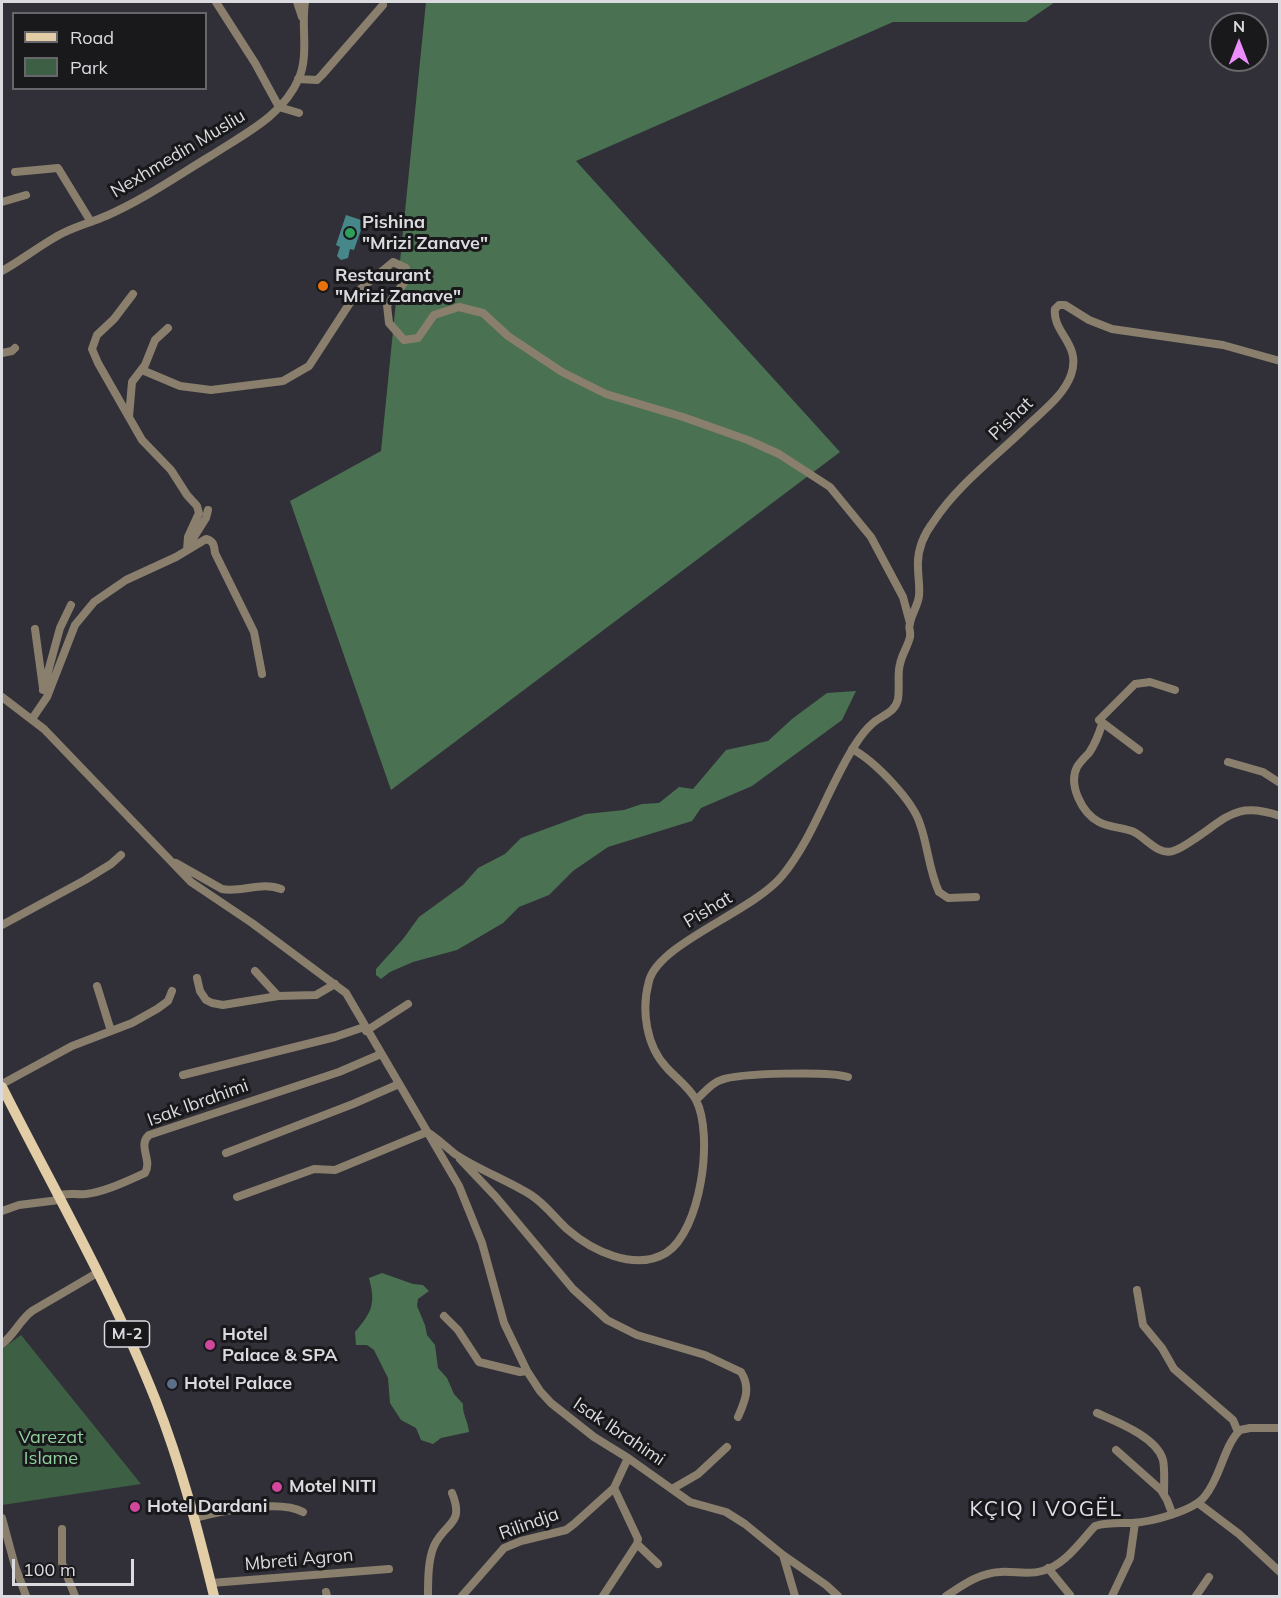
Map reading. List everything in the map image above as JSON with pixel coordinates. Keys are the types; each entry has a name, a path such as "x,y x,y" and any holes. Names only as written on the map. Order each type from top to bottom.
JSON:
{"main road":[{"name":"M-2","path":"2,1085 4,1100 97,1273 126,1331 155,1400 183,1476 214,1596"}],"street":[{"path":"216,2 255,63 279,107 299,113"},
{"path":"297,2 302,18"},
{"path":"302,18 305,2"},
{"path":"298,79 317,80 383,5"},
{"name":"Nexhmedin Musliu","path":"2,271 63,233 132,203 242,138 271,115 298,79 303,51 302,18"},
{"path":"15,172 58,168 91,222"},
{"path":"2,202 26,195"},
{"path":"142,370 180,386 211,390 283,381 309,366 357,292 393,262 406,268 404,283 387,306 389,323 404,340 418,338 434,315 459,307 483,313 508,336 571,377 606,394 683,417 748,440 779,454 830,487 871,537 903,597 910,624"},
{"path":"133,294 98,335 92,349 142,440 171,470 186,495 197,506 199,513 188,537 187,550"},
{"name":"Pishat","path":"427,1132 456,1154 534,1196 566,1227 594,1247 625,1259 634,1260 664,1254 680,1239 691,1220 697,1201 702,1169 703,1139 700,1112 696,1100 661,1061 651,1045 646,1004 654,968 667,954 750,903 766,892 782,876 810,834 852,749 869,727 896,705 899,690 899,665 910,639 910,624 919,599 918,555 931,524 957,492 1054,400 1070,379 1073,354 1055,320 1054,312 1057,306 1065,305 1089,320 1112,330 1223,345 1280,361"},
{"path":"130,420 130,388 142,370 155,340 168,328"},
{"path":"2,353 15,348"},
{"path":"187,550 206,518 208,510"},
{"path":"32,719 43,703 75,625 94,602 126,580 207,540 213,542 215,553 254,632 262,674"},
{"path":"43,690 60,628 71,605"},
{"path":"35,629 43,703"},
{"path":"1139,750 1099,720 1135,684 1150,682 1174,690"},
{"name":"Isak Ibrahimi","path":"2,698 32,719 191,882 252,923 346,993 365,1029 451,1172 467,1204 482,1243 504,1323 527,1371 540,1391 560,1412 594,1437 690,1502 726,1512 736,1518 838,1596"},
{"path":"1102,724 1092,747 1076,769 1075,777 1077,794 1082,807 1100,823 1133,832 1161,851 1167,852 1179,849 1239,810 1254,809 1280,816"},
{"path":"852,749 876,768 912,806 921,827 939,892 948,898 976,897"},
{"path":"1228,762 1263,772 1280,783"},
{"path":"2,925 85,880 121,855"},
{"name":"Isak Ibrahimi","path":"165,856 222,889 271,886 281,889"},
{"path":"255,970 278,996"},
{"path":"197,978 203,996 208,1001 229,1005 278,996 315,995 335,984"},
{"path":"97,986 111,1030"},
{"path":"2,1085 72,1046 132,1023 163,1006 172,990"},
{"name":"Isak Ibrahimi","path":"183,1076 365,1029 408,1004"},
{"name":"Isak Ibrahimi","path":"58,1198 65,1193 97,1192 144,1173 148,1166 144,1144 149,1135 339,1072 381,1054"},
{"path":"696,1100 712,1085 729,1077 826,1073 848,1077"},
{"path":"226,1153 399,1084"},
{"path":"237,1197 314,1169 335,1170 427,1132"},
{"name":"Pishat","path":"456,1154 496,1197 573,1289 607,1320 637,1335 705,1355 741,1372 747,1385 747,1391 738,1417"},
{"path":"2,1211 19,1205 58,1198"},
{"path":"2,1344 9,1339 24,1317 97,1273"},
{"path":"1137,1290 1143,1325 1166,1353 1174,1369 1233,1420 1238,1432"},
{"path":"444,1316 459,1330 479,1362 520,1372 527,1371"},
{"path":"1097,1413 1144,1437 1160,1452 1164,1494 1172,1514"},
{"path":"946,1596 968,1582 990,1573 1033,1572 1048,1568 1067,1556 1095,1526 1106,1523 1135,1523 1172,1514 1198,1503 1209,1491 1238,1432 1250,1428 1280,1428"},
{"name":"Isak Ibrahimi","path":"672,1490 698,1474 727,1447"},
{"path":"1116,1450 1164,1494"},
{"name":"Rilindja","path":"462,1596 504,1548 521,1540 566,1530 614,1488 628,1458"},
{"path":"603,1596 638,1544 638,1539 614,1488"},
{"path":"429,1596 431,1557 434,1547 442,1533 456,1518 452,1493"},
{"path":"1198,1503 1239,1534 1280,1572"},
{"path":"195,1518 235,1510 281,1505 303,1512"},
{"path":"2,1518 26,1596"},
{"path":"1112,1596 1130,1558 1135,1523"},
{"path":"62,1529 62,1563 75,1596"},
{"path":"638,1544 658,1564"},
{"path":"783,1555 795,1596"},
{"path":"1048,1568 1070,1595"},
{"name":"Mbreti Agron","path":"211,1583 389,1569"},
{"path":"1196,1596 1209,1577"}],"green space":[{"path":"426,2 1055,2 1026,22 893,22 576,161 840,452 391,790 290,501 381,451"},
{"path":"856,691 842,720 752,786 701,808 692,821 608,847 573,871 549,895 519,907 503,923 457,950 413,962 390,972 381,979 376,975 376,969 419,917 463,885 478,868 505,854 521,838 586,814 659,803 679,787 693,789 726,750 768,741 792,719 827,693"},
{"path":"382,1273 413,1284 423,1285 429,1291 418,1299 417,1306 427,1335 435,1345 438,1368 463,1404 469,1432 441,1438 433,1444 421,1440 416,1428 401,1420 390,1403 388,1378 374,1350 367,1345 356,1345 355,1332 371,1307 372,1295 369,1278"},
{"name":"Varezat Islame","path":"21,1335 141,1484 2,1505 2,1349"}],"water":[{"name":"Pishina \"Mrizi Zanave\"","path":"346,215 364,221 354,250 350,249 348,258 341,260 337,256 340,247 336,245"}],"place":[{"name":"Pishina \"Mrizi Zanave\"","path":"350,233"},
{"name":"Restaurant \"Mrizi Zanave\"","path":"323,286"},
{"name":"Hotel Palace & SPA","path":"210,1345"},
{"name":"Hotel Palace","path":"172,1384"},
{"name":"Motel NITI","path":"277,1487"},
{"name":"Hotel Dardani","path":"135,1507"}],"district":[{"name":"KÇIQ I VOGËL","path":"1046,1510"}]}
